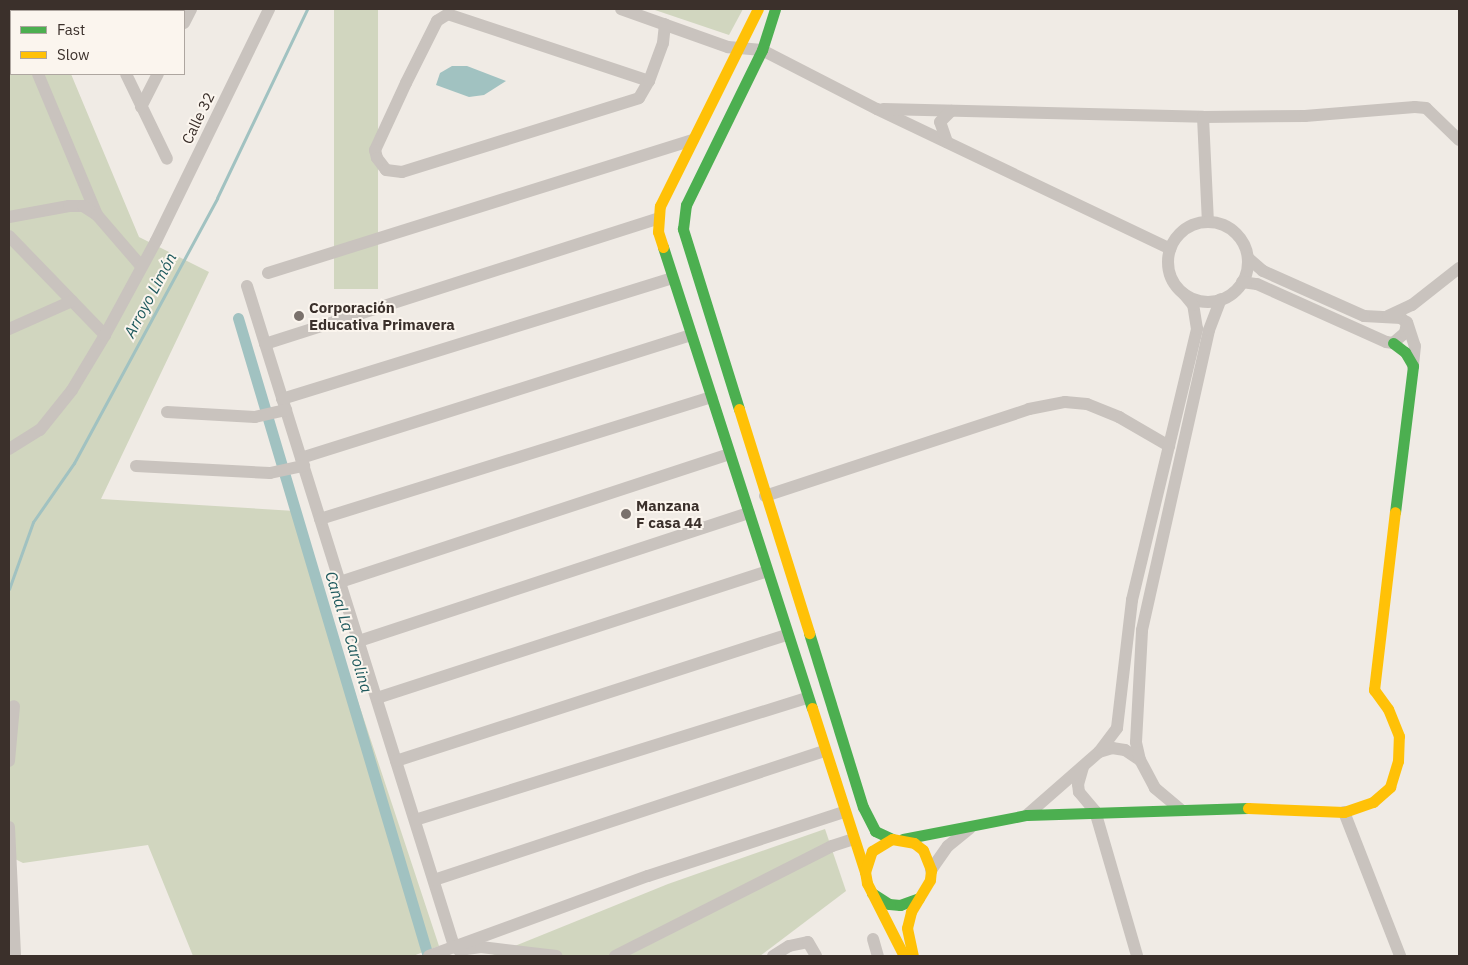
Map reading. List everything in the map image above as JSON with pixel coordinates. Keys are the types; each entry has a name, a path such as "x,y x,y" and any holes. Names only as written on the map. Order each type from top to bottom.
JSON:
{"street":[{"path":"185,21 191,9"},
{"name":"Calle 32","path":"9,449 40,430 72,390 105,335 156,241 269,9"},
{"path":"621,9 738,50 762,50 877,109 1170,249"},
{"path":"758,9 693,140 657,219 658,232 853,839 872,892 904,956"},
{"path":"775,9 762,50 683,214 684,238 867,818 879,834 898,839 923,850 931,870 930,880 919,898 907,928 913,956"},
{"path":"649,81 448,14 437,21 406,82 375,150 377,158 386,170 402,172 639,98 649,81 663,43 665,24"},
{"path":"38,75 97,215"},
{"path":"126,75 167,159"},
{"path":"141,107 157,75"},
{"path":"877,109 1203,117 1305,116 1426,108 1459,140"},
{"path":"946,142 940,122 950,110"},
{"path":"1203,117 1208,222"},
{"path":"268,273 693,140"},
{"path":"9,218 69,206 83,206 97,215 141,266"},
{"path":"265,344 657,219"},
{"path":"1027,815 1084,766 1117,728 1132,600 1198,329 1193,305 1170,273 1170,249 1185,229 1208,222 1232,230 1243,242 1248,258 1242,282 1221,299 1207,339 1142,630 1136,742 1140,760 1155,788 1180,809"},
{"path":"9,236 105,335"},
{"path":"865,872 872,851 898,839 970,828 1027,815 1180,809 1344,812 1373,802 1390,787 1400,749 1388,709 1374,690 1415,346 1407,324 1401,318 1364,316 1328,302 1263,271 1248,258"},
{"path":"1388,316 1412,305 1459,268"},
{"path":"167,412 255,417 270,413 284,404 672,278"},
{"path":"1242,282 1258,284 1393,343 1405,352 1413,366"},
{"path":"247,286 434,880 448,948"},
{"path":"1184,294 1199,301 1221,299"},
{"path":"9,329 72,301"},
{"path":"1393,343 1405,333 1412,305"},
{"path":"136,466 270,473 288,470 302,462 691,335"},
{"path":"702,370 723,363"},
{"path":"320,519 711,397"},
{"path":"765,496 1029,409 1064,402 1087,404 1119,417 1169,446"},
{"path":"340,582 729,454"},
{"path":"359,641 748,513"},
{"path":"377,698 767,571"},
{"path":"396,761 787,635"},
{"path":"415,820 807,698"},
{"path":"9,761 14,706"},
{"path":"1098,752 1112,748 1125,750 1140,760"},
{"path":"434,880 824,751"},
{"path":"1084,766 1078,784 1079,792 1095,811 1137,956"},
{"path":"428,956 648,876 844,812"},
{"path":"1344,812 1400,956"},
{"path":"9,827 15,956"},
{"path":"931,870 948,846 970,828"},
{"path":"615,956 832,846 853,839"},
{"path":"872,892 880,900 894,905 910,903 919,898"},
{"path":"873,939 878,956"},
{"path":"773,956 789,946 808,942 816,956"},
{"path":"448,948 459,950 481,947 556,956"}],"green space":[{"path":"9,9 27,10 10,10 10,75 71,75 139,237 209,272 101,499 295,511 439,946 413,956 193,956 148,845 23,863 9,856"},
{"path":"334,9 378,9 378,289 334,289"},
{"path":"652,9 743,9 729,35"},
{"path":"825,829 846,891 760,956 490,956 668,884"}],"water":[{"path":"452,66 467,66 506,81 484,95 469,97 436,85 440,73"}],"waterway":[{"name":"Arroyo Limón","path":"9,589 33,522 74,463 217,198 307,9"},
{"name":"Canal La Carolina","path":"238,318 428,956"}],"traffic: fast":[{"path":"739,409 683,229 686,205 762,50 775,9"},
{"path":"663,247 812,708"},
{"path":"1393,343 1405,352 1413,366 1395,512"},
{"path":"809,633 863,807 875,831 892,839"},
{"path":"903,839 1027,815 1248,808"},
{"path":"872,893 889,904 900,905 919,898"}],"traffic: slow":[{"path":"663,247 658,232 660,206 758,9"},
{"path":"739,409 809,633"},
{"path":"1248,808 1344,812 1373,802 1390,787 1398,761 1399,736 1388,709 1374,690 1395,512"},
{"path":"812,708 865,872"},
{"path":"904,956 867,883 865,872 872,851 892,839 914,843 923,850 931,870 930,880 911,912 907,928 913,956"}],"place":[{"name":"Corporación Educativa Primavera","path":"299,316"},
{"name":"Manzana F casa 44","path":"626,514"}]}
